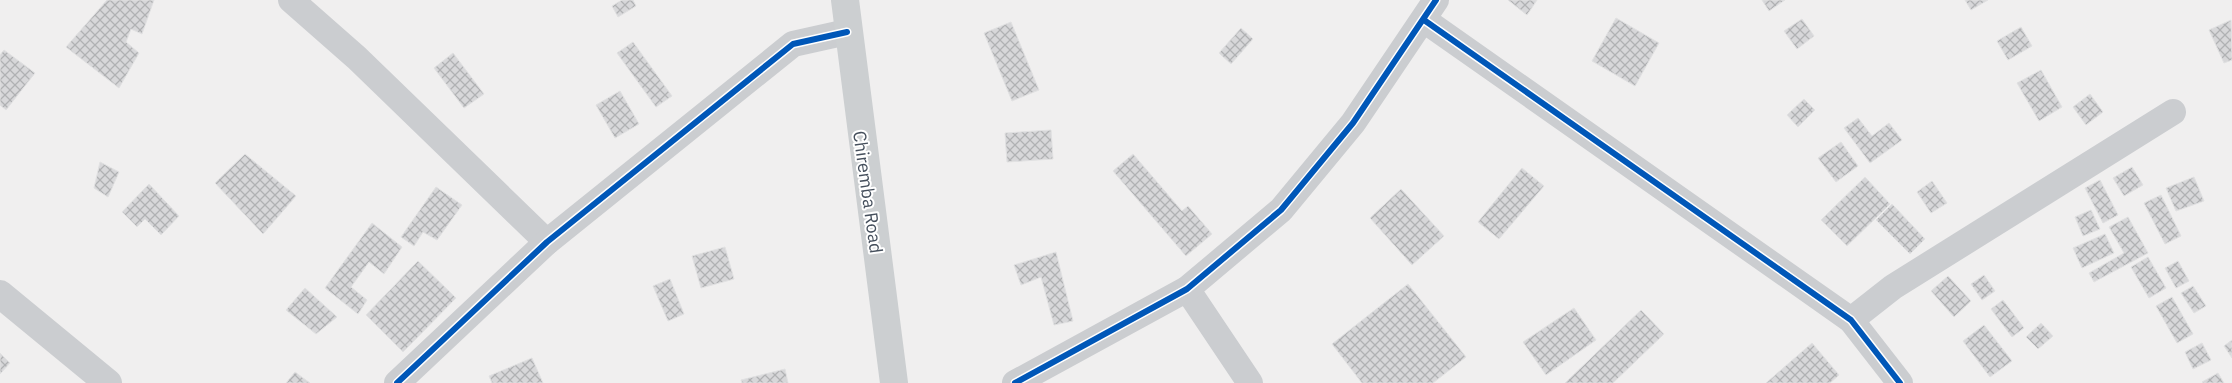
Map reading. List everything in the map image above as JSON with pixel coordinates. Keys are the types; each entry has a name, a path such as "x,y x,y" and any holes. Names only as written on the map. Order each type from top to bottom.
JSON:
{"main road":[{"name":"Chiremba Road","path":"844,0 894,383"}],"street":[{"path":"291,0 357,58 547,242"},
{"path":"1014,383 1187,289 1281,210 1354,123 1430,10 1851,320 1900,383"},
{"path":"397,383 547,242 792,44 847,32"},
{"path":"1851,320 1893,287 2173,112"},
{"path":"1187,289 1250,383"},
{"path":"0,294 108,383"}],"building":[{"path":"107,0 154,0 142,34 131,29 126,42 139,53 119,88 66,47"},
{"path":"622,0 633,0 636,6 618,17 612,6"},
{"path":"1508,0 1537,0 1527,15"},
{"path":"1762,0 1785,0 1769,11"},
{"path":"1965,0 1988,0 1971,10"},
{"path":"1616,18 1659,43 1635,86 1592,61"},
{"path":"1802,19 1814,36 1797,49 1784,31"},
{"path":"2231,20 2232,60 2224,63 2209,30"},
{"path":"1011,22 1039,90 1012,101 984,33"},
{"path":"2021,27 2032,46 2008,60 1997,41"},
{"path":"1241,28 1253,39 1231,64 1219,53"},
{"path":"633,42 672,96 656,107 617,53"},
{"path":"4,50 35,73 6,110 0,105 0,55"},
{"path":"453,53 484,94 464,108 434,68"},
{"path":"2041,70 2062,107 2039,121 2017,83"},
{"path":"620,91 639,124 615,138 596,105"},
{"path":"2090,94 2103,112 2086,125 2073,107"},
{"path":"1804,99 1815,110 1798,127 1787,115"},
{"path":"1858,118 1872,136 1889,123 1902,140 1870,163 1844,128"},
{"path":"1051,130 1053,159 1007,162 1005,133"},
{"path":"1841,142 1858,166 1836,182 1818,158"},
{"path":"245,154 296,196 263,234 215,183"},
{"path":"1133,154 1182,211 1188,206 1212,234 1186,256 1113,171"},
{"path":"100,162 119,172 108,197 94,188"},
{"path":"2132,167 2143,185 2124,196 2113,178"},
{"path":"1522,168 1544,186 1499,239 1478,222"},
{"path":"1865,177 1890,204 1847,246 1821,220"},
{"path":"2194,177 2204,201 2176,211 2166,188"},
{"path":"2100,180 2118,215 2103,223 2085,188"},
{"path":"1932,181 1947,203 1931,213 1917,192"},
{"path":"149,184 179,216 161,235 145,219 137,227 122,212"},
{"path":"436,187 462,205 437,240 423,232 414,246 401,237"},
{"path":"1401,189 1444,236 1412,265 1370,218"},
{"path":"2161,195 2181,236 2165,244 2144,203"},
{"path":"1892,204 1925,239 1910,254 1876,220"},
{"path":"2091,210 2100,229 2083,236 2075,217"},
{"path":"2128,217 2148,253 2094,282 2089,273 2124,253 2109,227"},
{"path":"372,223 402,247 384,274 369,262 351,287 367,300 358,314 325,288"},
{"path":"2105,234 2114,253 2082,268 2073,248"},
{"path":"725,247 734,279 701,288 692,256"},
{"path":"1056,252 1073,321 1054,325 1041,277 1021,285 1014,265"},
{"path":"2148,257 2166,288 2149,298 2131,267"},
{"path":"418,261 456,298 403,352 366,315"},
{"path":"2178,261 2189,281 2176,288 2165,268"},
{"path":"1984,275 1995,291 1982,300 1971,284"},
{"path":"1948,276 1971,301 1954,317 1931,291"},
{"path":"670,279 684,314 668,321 653,286"},
{"path":"1408,284 1466,357 1433,383 1362,383 1332,344"},
{"path":"2193,286 2206,306 2194,313 2181,293"},
{"path":"305,288 337,317 316,334 286,310"},
{"path":"2172,297 2193,334 2177,343 2156,306"},
{"path":"2003,300 2024,328 2012,337 1991,309"},
{"path":"1574,308 1596,340 1546,375 1523,342"},
{"path":"1641,310 1664,334 1613,383 1565,383"},
{"path":"2041,323 2053,336 2038,349 2026,337"},
{"path":"1984,325 2012,361 1990,377 1963,341"},
{"path":"2232,340 2232,358 2224,346"},
{"path":"1812,343 1839,375 1830,383 1766,383"},
{"path":"2202,343 2211,360 2193,369 2185,352"},
{"path":"0,353 10,363 0,374"},
{"path":"532,358 543,383 492,383 489,376"},
{"path":"785,369 788,383 742,383 741,380"},
{"path":"295,372 310,383 286,383"},
{"path":"2218,373 2224,383 2202,382"}],"cycle path":[{"path":"1015,383 1187,289 1281,210 1353,123 1436,0"},
{"path":"1424,20 1851,320 1900,383"},
{"path":"397,383 547,242 793,44 847,32"}]}
